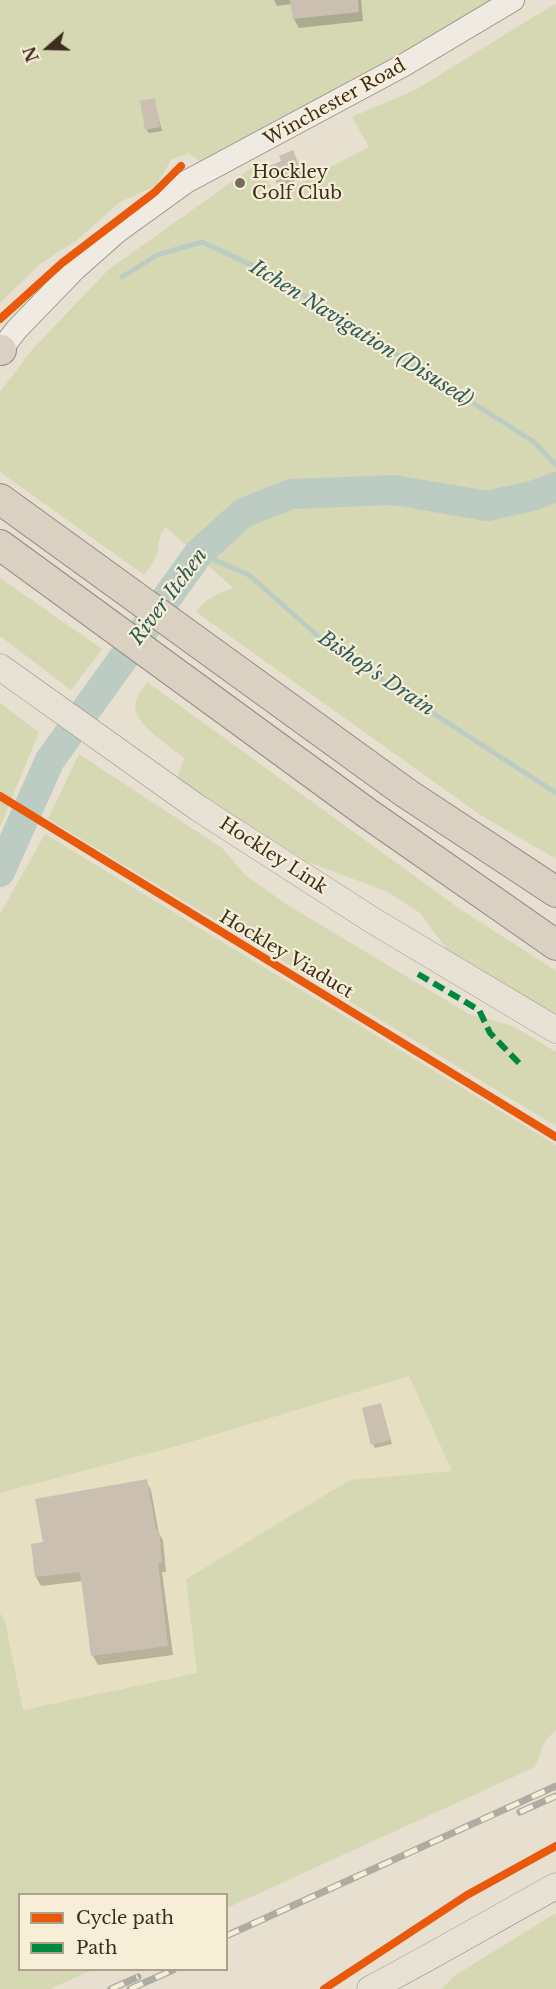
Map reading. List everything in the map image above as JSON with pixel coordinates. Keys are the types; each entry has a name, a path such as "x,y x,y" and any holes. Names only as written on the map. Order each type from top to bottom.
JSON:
{"highway":[{"path":"0,499 406,793 556,892"},
{"path":"0,545 367,813 556,945"}],"main road":[{"name":"Winchester Road","path":"0,350 75,269 118,231 186,182 404,65 513,0"},
{"name":"Hockley Link","path":"0,667 198,808 372,920 556,1030"},
{"path":"370,1989 432,1957 477,1929 556,1886"},
{"path":"397,1989 432,1957"}],"shaded area":[{"path":"409,1375 453,1471 350,1480 186,1579 197,1673 23,1710 5,1621 0,1613 0,1493 177,1446"}],"green space":[{"name":"Hockley Golf Club","path":"0,0 502,0 202,163 188,153 171,160 156,186 120,202 77,240 40,264 0,303"},
{"path":"556,3 556,859 479,814 196,612 208,600 233,588 166,527 161,535 155,558 144,575 0,472 0,392 31,351 108,270 258,163 276,195 369,147 352,117 417,89"},
{"path":"0,578 102,649 71,690 0,636"},
{"path":"147,682 460,909 556,971 556,1018 449,952 420,913 388,892 308,862 177,779 184,758 163,742 137,715 136,701"},
{"path":"0,703 39,732 0,827"},
{"path":"79,754 222,848 245,875 286,904 469,1014 513,1026 556,1052 556,1126 48,819"},
{"path":"45,834 556,1145 556,1730 545,1741 535,1767 228,1908 228,1893 18,1893 18,1971 90,1971 50,1989 0,1989 0,1613 5,1621 23,1710 197,1673 186,1579 350,1480 452,1471 409,1376 177,1446 0,1493 0,914"},
{"path":"556,1913 556,1989 442,1989 454,1976"}],"building":[{"path":"290,0 358,0 359,12 293,19"},
{"path":"155,98 160,127 145,130 140,101"},
{"path":"293,150 302,172 277,184 269,166 281,161 279,156"},
{"path":"381,1403 391,1440 371,1445 362,1408"},
{"path":"147,1479 156,1530 159,1530 162,1563 158,1563 168,1646 91,1656 80,1572 35,1577 31,1544 43,1542 35,1499"}],"waterway":[{"name":"Itchen Navigation (Disused)","path":"122,277 157,255 202,242 271,274 534,442 556,465"},
{"name":"Bishop's Drain","path":"0,872 50,760 199,553 243,513 291,494 394,490 487,506 532,496 556,487"},
{"name":"Bishop's Drain","path":"199,553 249,575 328,645 556,793"}],"railway":[{"path":"228,1935 556,1786"},
{"path":"520,1812 556,1796"},
{"path":"130,1989 171,1971"},
{"path":"111,1989 138,1977"}],"marked path":[{"path":"418,974 479,1010 490,1033 519,1063"}],"cycle path":[{"path":"0,319 62,263 155,192 181,166"},
{"name":"Hockley Viaduct","path":"0,796 556,1137"},
{"path":"324,1989 467,1895 556,1846"}],"place":[{"name":"Hockley Golf Club","path":"240,183"}],"water label":[{"name":"River Itchen","path":"169,597"}]}
